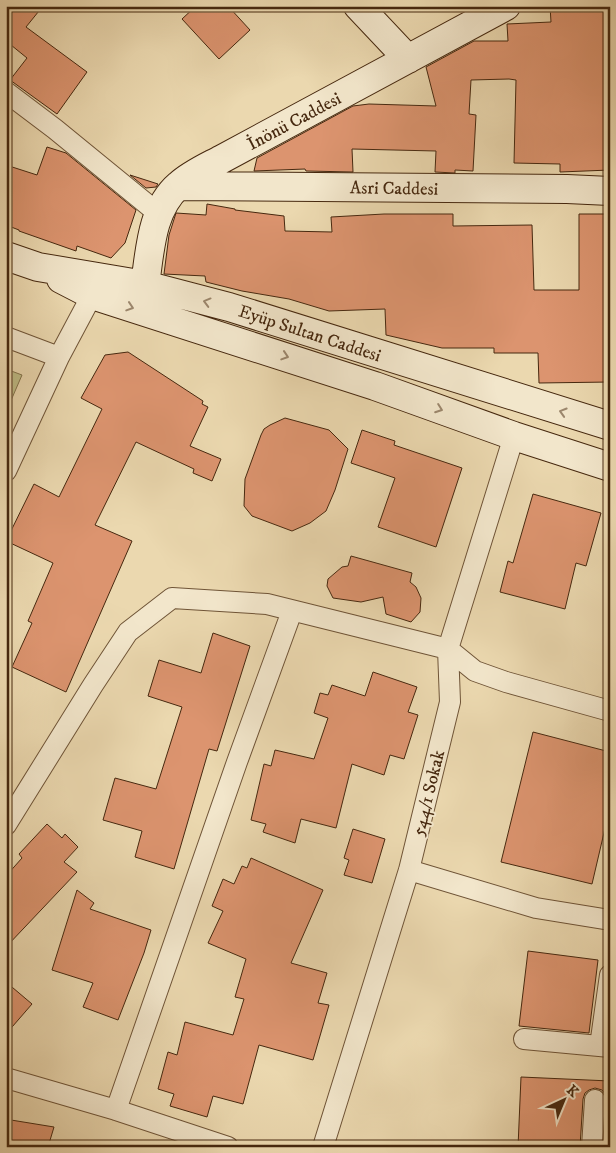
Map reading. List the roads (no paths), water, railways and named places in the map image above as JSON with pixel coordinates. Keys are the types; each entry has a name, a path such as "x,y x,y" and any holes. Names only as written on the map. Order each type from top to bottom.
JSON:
{"main road":[{"path":"358,6 408,59"},
{"name":"İnönü Caddesi","path":"145,285 152,237 159,214 163,205 178,186 214,163 506,6"},
{"name":"Asri Caddesi","path":"178,186 610,191"},
{"name":"Eyüp Sultan Caddesi","path":"6,256 38,267 145,285 229,307 457,380 610,426"},
{"path":"38,267 92,295 375,386 514,436 610,467"}],"street":[{"path":"6,92 55,129 159,214"},
{"path":"6,471 59,357 92,295"},
{"path":"6,337 59,357"},
{"name":"544/1 Sokak","path":"323,1147 409,870 450,702 448,649 514,436"},
{"path":"6,825 128,632 172,598 267,604 448,649 475,671 506,682 610,711"},
{"path":"116,1110 237,762 292,611"},
{"path":"409,870 536,908 610,920"},
{"path":"524,1039 605,1046 610,975"},
{"path":"6,1078 116,1110 228,1147"},
{"path":"592,1147 595,1100"}]}
